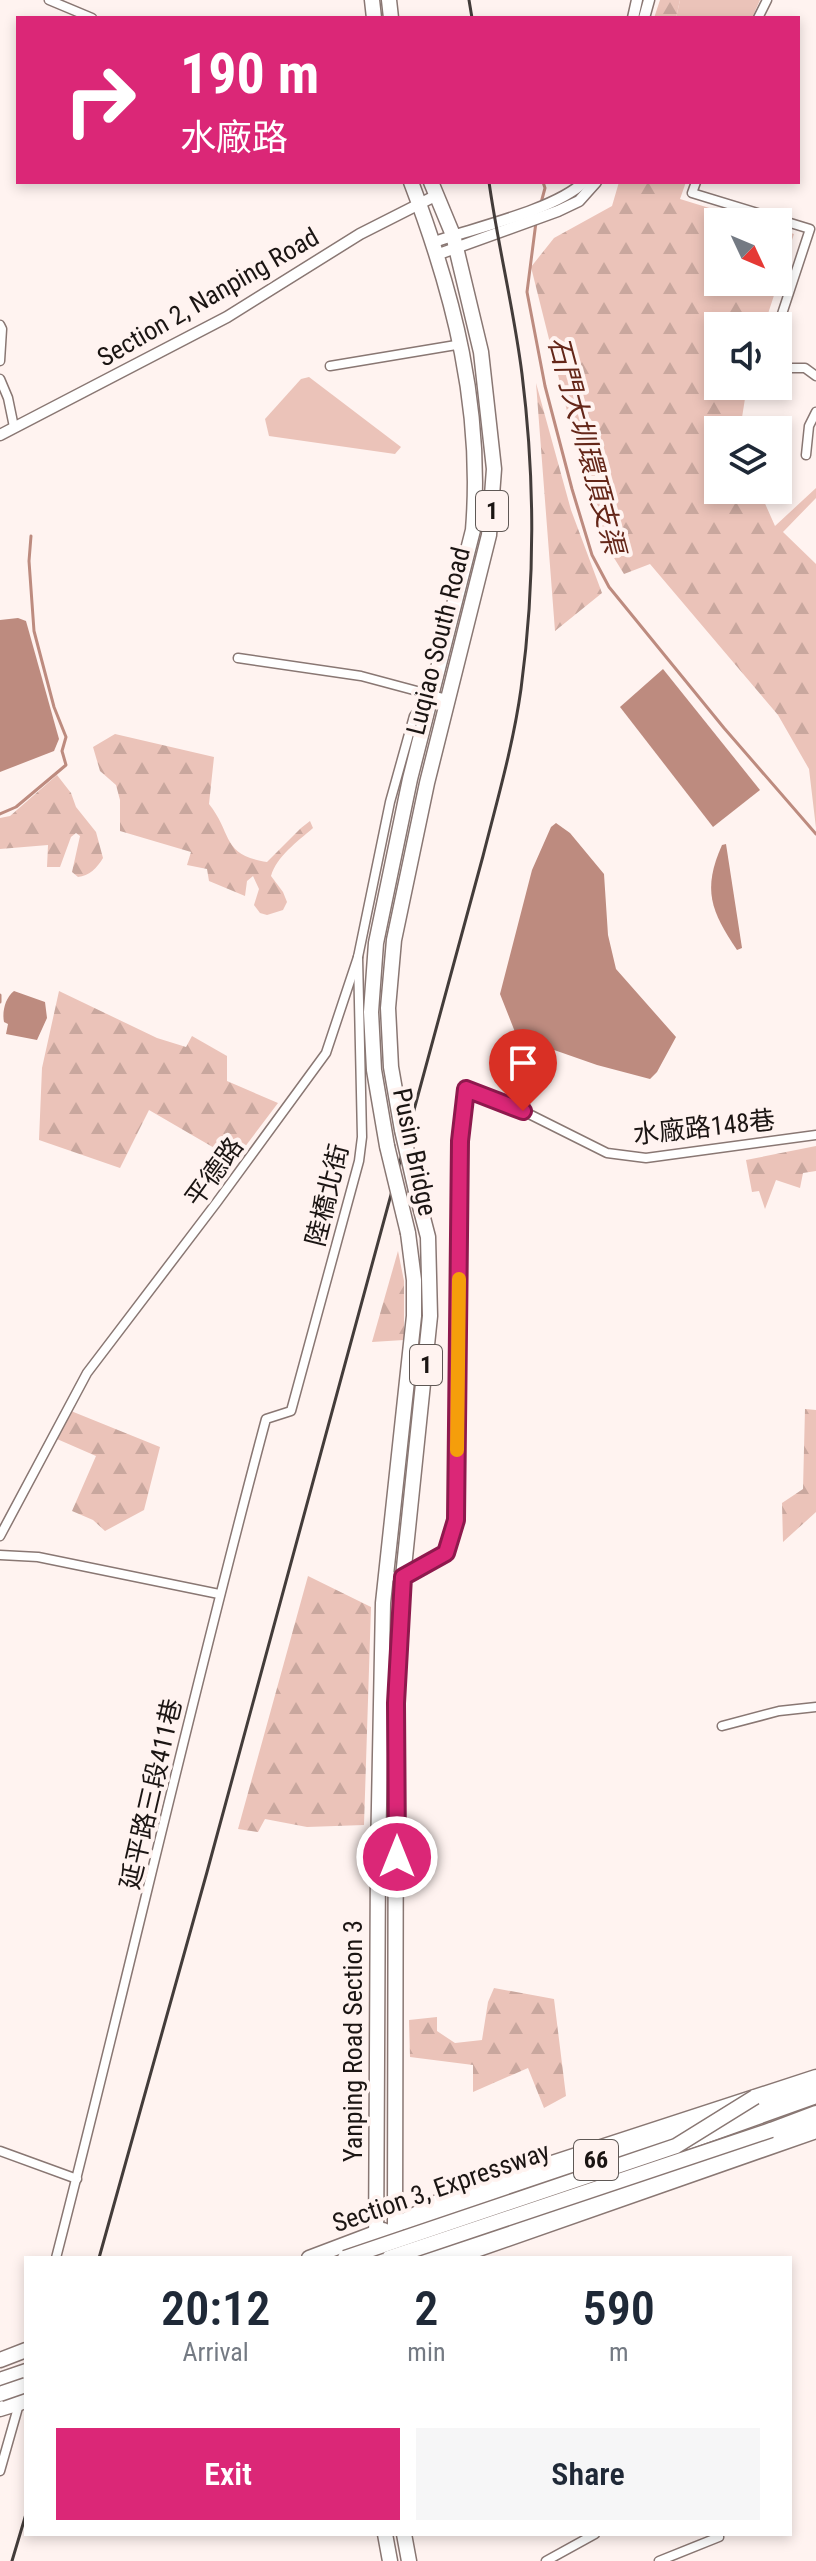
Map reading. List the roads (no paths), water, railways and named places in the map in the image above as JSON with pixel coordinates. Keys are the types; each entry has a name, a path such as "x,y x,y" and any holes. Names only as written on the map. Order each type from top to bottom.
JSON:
{"main road":[{"name":"Luqiao South Road","path":"410,779 473,530 476,470 462,344 436,248 412,184"},
{"name":"Luqiao South Road","path":"427,783 489,535 494,469 481,352 455,242 434,189"},
{"name":"Pusin Bridge","path":"389,1538 408,1385 414,1280 408,1233 387,1146 374,1070 371,1012 376,943 410,779"},
{"name":"Pusin Bridge","path":"407,1541 430,1316 428,1237 402,1130 391,1067 388,1008 394,940 427,783"},
{"name":"Yanping Road Section 3","path":"376,2256 377,1926 385,1576 389,1538"},
{"name":"Yanping Road Section 3","path":"397,2256 394,2227 396,1703 407,1541"},
{"path":"377,1926 397,1927"},
{"path":"376,2077 394,2079"},
{"path":"394,2227 433,2204 492,2182 816,2077"},
{"name":"Section 3, Expressway","path":"314,2256 816,2086"},
{"name":"66","path":"351,2256 816,2096"},
{"path":"676,2146 755,2097"},
{"name":"66","path":"395,2256 816,2115"},
{"name":"66","path":"426,2256 816,2124"},
{"path":"459,2256 816,2131"},
{"path":"0,2360 24,2351"},
{"path":"0,2380 24,2372"},
{"path":"0,2394 24,2386"},
{"path":"0,2409 23,2402"},
{"path":"385,2536 390,2561"},
{"path":"404,2536 409,2561"}],"street":[{"path":"49,0 87,16"},
{"path":"455,242 553,202 582,184"},
{"path":"436,248 579,201 594,184"},
{"path":"695,184 692,193 810,229 783,312"},
{"name":"Section 2, Nanping Road","path":"0,435 227,317 360,234 420,203 434,189"},
{"path":"0,325 0,361"},
{"path":"330,366 462,344"},
{"path":"792,368 805,368 816,376"},
{"path":"0,379 14,427"},
{"path":"806,455 809,426 816,412"},
{"path":"238,658 361,676 447,699"},
{"name":"平德路","path":"0,1536 87,1373 326,1053 358,957 390,802 414,716 431,694"},
{"name":"陸橋北街","path":"266,1419 291,1411 359,1161 362,1137 358,957"},
{"name":"水廠路148巷","path":"403,1577 446,1553 456,1520 460,1141 466,1089 523,1111 607,1153 646,1158 816,1135"},
{"name":"延平路三段411巷","path":"57,2256 219,1594 266,1419"},
{"path":"0,1555 38,1557 219,1594"},
{"path":"385,1576 403,1577"},
{"path":"722,1726 779,1711 816,1707"},
{"path":"0,2151 77,2179"},
{"path":"0,2471 23,2402"},
{"path":"546,2561 591,2536"},
{"path":"659,2561 719,2537"}],"waterway":[{"name":"石門大圳環頂支渠","path":"541,203 544,184"},
{"name":"石門大圳環頂支渠","path":"536,222 527,292 545,386 592,555 609,587 724,728 816,834"},
{"path":"0,814 16,807 66,765 62,751 66,737 54,707 34,631 29,561 31,536"},
{"path":"0,995 0,1002"}],"railway":[{"path":"469,0 472,16"},
{"path":"100,2256 483,856 518,710 531,571 529,453 519,350 489,184"},
{"path":"12,2561 24,2521"}]}
